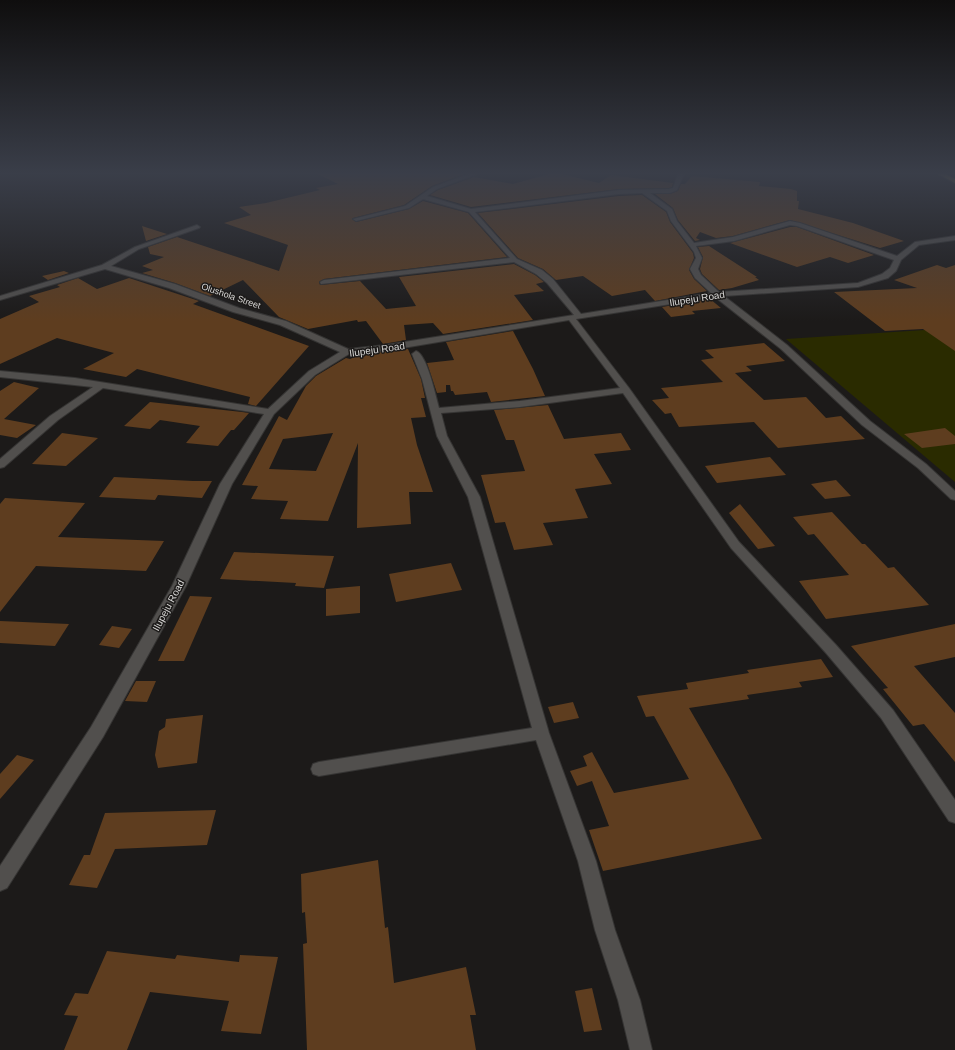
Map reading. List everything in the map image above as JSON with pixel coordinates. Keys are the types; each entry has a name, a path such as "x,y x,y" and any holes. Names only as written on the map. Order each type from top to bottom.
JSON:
{"street":[{"path":"482,223 515,260 539,272 550,281 735,545 832,649 887,714 955,815"},
{"path":"676,223 692,245 699,258 694,269 695,272 717,294 784,347 866,423 922,466 955,497"},
{"path":"692,245 734,239 793,223 898,259"},
{"path":"0,298 105,267 137,248 197,227"},
{"name":"Ilupeju Road","path":"0,882 97,732 179,586 226,484 270,412 312,373 347,352 386,348 717,294 858,285 874,281 885,276 894,269 898,259 921,241 955,238"},
{"path":"324,282 515,260"},
{"name":"Olushola Street","path":"105,267 172,286 236,310 283,323 347,352"},
{"path":"416,354 427,379 434,411 442,436 474,497 542,733 587,861 605,930 629,1000 641,1050"},
{"path":"0,374 101,385 270,412"},
{"path":"0,465 54,418 101,385"},
{"path":"434,411 520,404 626,390"},
{"path":"319,769 542,733"}],"shaded area":[{"path":"955,328 955,482 786,339"}],"building":[{"path":"224,223 477,223 507,257 324,279 319,282 320,285 360,281 386,309 416,306 399,277 514,264 535,275 544,282 536,284 544,291 514,295 533,320 443,334 433,323 404,325 406,340 383,344 366,321 358,322 357,320 308,329 279,317 243,280 210,296 142,273 153,270 142,266 164,257 150,254 148,247 177,237 279,271 288,245"},
{"path":"487,223 671,223 693,253 694,258 689,270 694,279 707,291 655,301 645,290 612,296 583,276 556,280 543,269 518,258"},
{"path":"680,223 779,223 733,236 716,238 700,232 696,238 700,240 695,241"},
{"path":"800,223 853,223 904,241 880,248"},
{"path":"142,226 167,234 146,241"},
{"path":"790,227 797,227 874,255 848,263 830,257 797,267 730,243"},
{"path":"709,246 757,277 755,277 759,280 732,288 719,290 702,274 700,269 703,257 698,247"},
{"path":"937,265 946,268 955,265 955,351 923,329 885,331 834,292 917,288 894,280"},
{"path":"64,271 69,273 48,280 42,276"},
{"path":"78,278 97,289 129,278 199,301 193,304 309,346 256,406 248,404 250,397 137,369 126,377 83,369 114,353 57,338 0,364 0,319 39,302 29,296 60,287 57,285"},
{"path":"710,299 721,308 692,311 695,314 671,317 662,307"},
{"path":"513,331 545,396 491,402 487,392 455,395 453,391 451,391 450,385 446,385 446,392 437,393 427,363 454,360 446,342"},
{"path":"764,343 785,361 746,366 752,371 735,373 764,400 806,397 826,418 841,416 865,439 778,448 754,422 679,427 671,413 665,414 652,400 669,398 661,388 723,382 701,360 714,358 705,350"},
{"path":"408,349 421,379 425,398 421,398 426,417 411,418 417,445 433,492 409,492 411,524 357,528 358,443 328,521 280,519 288,501 251,499 258,486 242,485 279,416 287,420 306,386 316,376 346,358 350,359 362,354","holes":["333,433 316,471 269,469 283,439"]},
{"path":"14,382 39,388 4,419 36,425 17,438 0,435 0,391"},
{"path":"150,402 249,413 234,430 231,430 218,446 186,443 200,426 160,420 150,429 124,426"},
{"path":"548,405 564,439 621,433 631,450 594,454 612,484 575,489 588,518 543,523 553,545 514,550 505,522 495,523 481,475 525,471 514,440 506,440 494,410"},
{"path":"945,428 955,436 955,444 922,448 904,434"},
{"path":"62,433 98,438 66,466 32,464"},
{"path":"770,457 786,475 717,483 705,466"},
{"path":"114,477 212,481 202,498 158,495 155,500 99,497"},
{"path":"836,480 851,496 825,499 811,484"},
{"path":"5,498 85,503 58,537 164,541 146,571 36,566 0,612 0,504"},
{"path":"740,504 775,546 758,549 729,513"},
{"path":"832,512 862,544 865,544 888,568 894,567 929,605 826,619 799,581 849,575 814,534 808,535 793,517"},
{"path":"234,552 334,556 324,588 295,586 296,583 220,579"},
{"path":"451,563 462,590 396,602 389,574"},
{"path":"360,586 360,613 326,616 326,589"},
{"path":"190,596 212,597 184,661 158,661"},
{"path":"0,621 69,624 55,646 0,643"},
{"path":"955,624 955,657 914,666 955,713 955,762 924,724 913,726 883,689 888,688 851,646"},
{"path":"112,626 132,629 119,648 99,645"},
{"path":"821,659 833,677 799,682 802,687 747,695 749,699 689,708 729,777 762,839 603,871 589,830 609,826 592,781 577,786 570,771 587,766 583,756 592,752 614,793 689,779 654,716 646,717 637,696 688,689 686,683 749,673 747,670"},
{"path":"136,681 156,681 147,702 125,701"},
{"path":"573,702 579,718 554,723 548,707"},
{"path":"203,715 197,763 158,768 155,755 159,731 165,727 166,719"},
{"path":"17,755 34,760 0,799 0,774"},
{"path":"216,810 207,845 115,849 97,888 69,885 84,855 90,855 105,813"},
{"path":"378,860 385,928 388,927 394,983 466,967 476,1015 470,1015 476,1050 307,1050 303,944 307,943 305,912 302,913 301,874"},
{"path":"107,951 175,959 177,955 239,962 240,955 278,957 261,1034 221,1031 229,1001 150,992 127,1050 64,1050 78,1016 64,1015 75,993 88,994"},
{"path":"592,988 602,1030 584,1032 575,991"}]}
